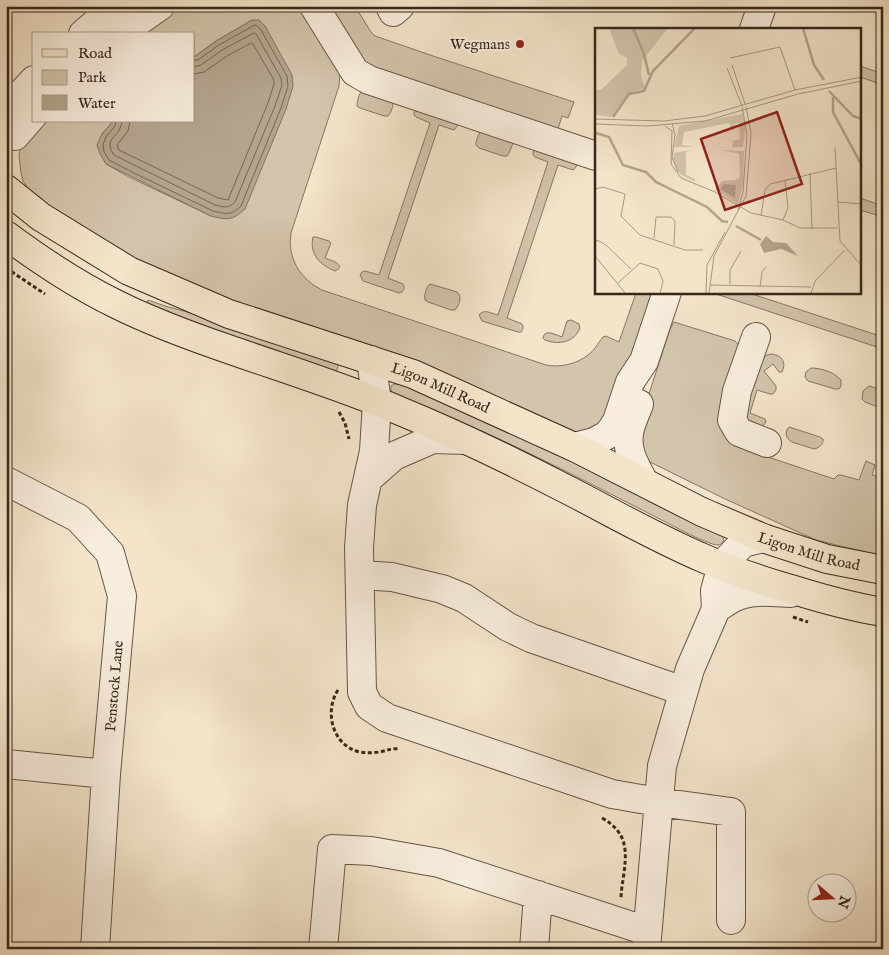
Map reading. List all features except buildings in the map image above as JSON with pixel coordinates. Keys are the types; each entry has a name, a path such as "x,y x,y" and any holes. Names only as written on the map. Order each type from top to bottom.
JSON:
{"main road":[{"name":"Ligon Mill Road","path":"6,189 41,217 129,271 230,314 414,374 574,447 702,512 763,538 827,559 883,570"},
{"path":"6,235 71,280 118,306 184,334 399,410 565,488 704,559 761,580 811,595 859,608 883,612"}],"street":[{"path":"84,32 116,6"},
{"path":"123,32 160,6"},
{"path":"314,6 356,72 369,80 595,156"},
{"path":"390,6 393,12 400,6"},
{"path":"754,28 762,6"},
{"path":"6,110 32,82"},
{"path":"6,136 15,136 32,116"},
{"path":"574,447 594,442 607,435 612,429 630,382 644,361 666,294"},
{"path":"756,337 737,391 732,420 739,432 767,443"},
{"path":"371,360 377,402 374,451 362,505 359,548 362,692 369,706 387,718 612,794 731,812 731,920"},
{"path":"644,361 645,387 629,434 629,446 633,461 644,482"},
{"path":"368,478 394,456 433,439 465,440"},
{"name":"Penstock Lane","path":"6,481 78,518 110,553 122,596 106,774 95,949"},
{"path":"323,949 332,849 371,851 440,863 538,895 646,940 662,766 683,691 716,609 715,591 722,566 743,543 763,538"},
{"path":"360,574 392,577 442,589 464,598 508,627 531,638 683,691"},
{"path":"716,609 733,598 746,593 761,591 811,595"},
{"path":"6,764 106,774"},
{"path":"534,949 538,895"}],"path":[{"path":"339,412 345,424 350,442"},
{"path":"339,689 334,697 331,708 331,720 339,739 348,747 369,753 388,749 401,749"},
{"path":"598,815 607,820 619,832 624,841 626,853 621,896 622,904"}],"green space":[{"path":"172,6 300,6 337,64 340,72 339,86 291,233 291,251 301,274 322,290 546,365 556,366 573,363 584,358 603,337 606,336 619,342 636,294 652,294 609,421 580,436 211,294 154,270 99,240 30,191 23,181 19,155 20,148 37,122 112,122 102,134 106,164 211,216 252,20 216,41 195,56 195,32 133,32"},
{"path":"326,6 355,6 375,36 574,102 568,118 562,116 557,132 366,66"},
{"path":"862,67 883,74 883,85 862,78"},
{"path":"363,90 393,100 392,109 388,116 357,106 358,97"},
{"path":"417,109 458,122 458,125 454,130 439,125 388,278 403,284 404,289 399,293 363,281 360,275 365,271 379,275 430,123 414,115"},
{"path":"480,131 512,140 513,143 507,156 479,148 476,142"},
{"path":"536,149 577,163 573,170 558,165 507,318 522,324 521,332 518,332 482,321 479,315 486,312 498,315 548,162 533,155"},
{"path":"862,199 883,206 883,217 862,211"},
{"path":"313,237 331,243 325,258 337,263 340,267 339,269 335,271 320,262 314,254"},
{"path":"430,284 459,294 459,303 455,310 425,300 427,287"},
{"path":"716,294 752,294 883,337 883,349"},
{"path":"148,300 209,318 339,363 336,372 145,307"},
{"path":"571,320 579,324 580,328 570,340 555,342 543,338 548,333 562,337 567,321"},
{"path":"674,322 735,341 741,347 721,414 765,456 834,479 841,475 859,480 866,461 875,465 872,475 883,478 883,555 816,540 723,498 646,460 636,434 670,329"},
{"path":"771,354 780,357 784,365 782,372 779,372 773,364 764,371 776,386 776,390 773,394 770,394 757,390 750,413 765,419 766,422 762,427 755,430 743,415 761,360"},
{"path":"811,368 827,371 838,377 841,380 839,389 808,381 805,377 806,372"},
{"path":"401,384 492,420 723,536 724,540 718,545 695,537 524,451 459,421 393,394 391,386"},
{"path":"869,386 883,390 883,409 862,399 863,391"},
{"path":"789,427 820,437 823,439 823,443 814,449 792,442 786,435"}],"water":[{"path":"252,20 259,20 265,26 292,75 293,86 286,109 245,209 233,218 211,216 106,164 97,145 102,134 112,122 195,122 195,56 216,41"}],"place":[{"name":"Wegmans","path":"520,44"}]}
